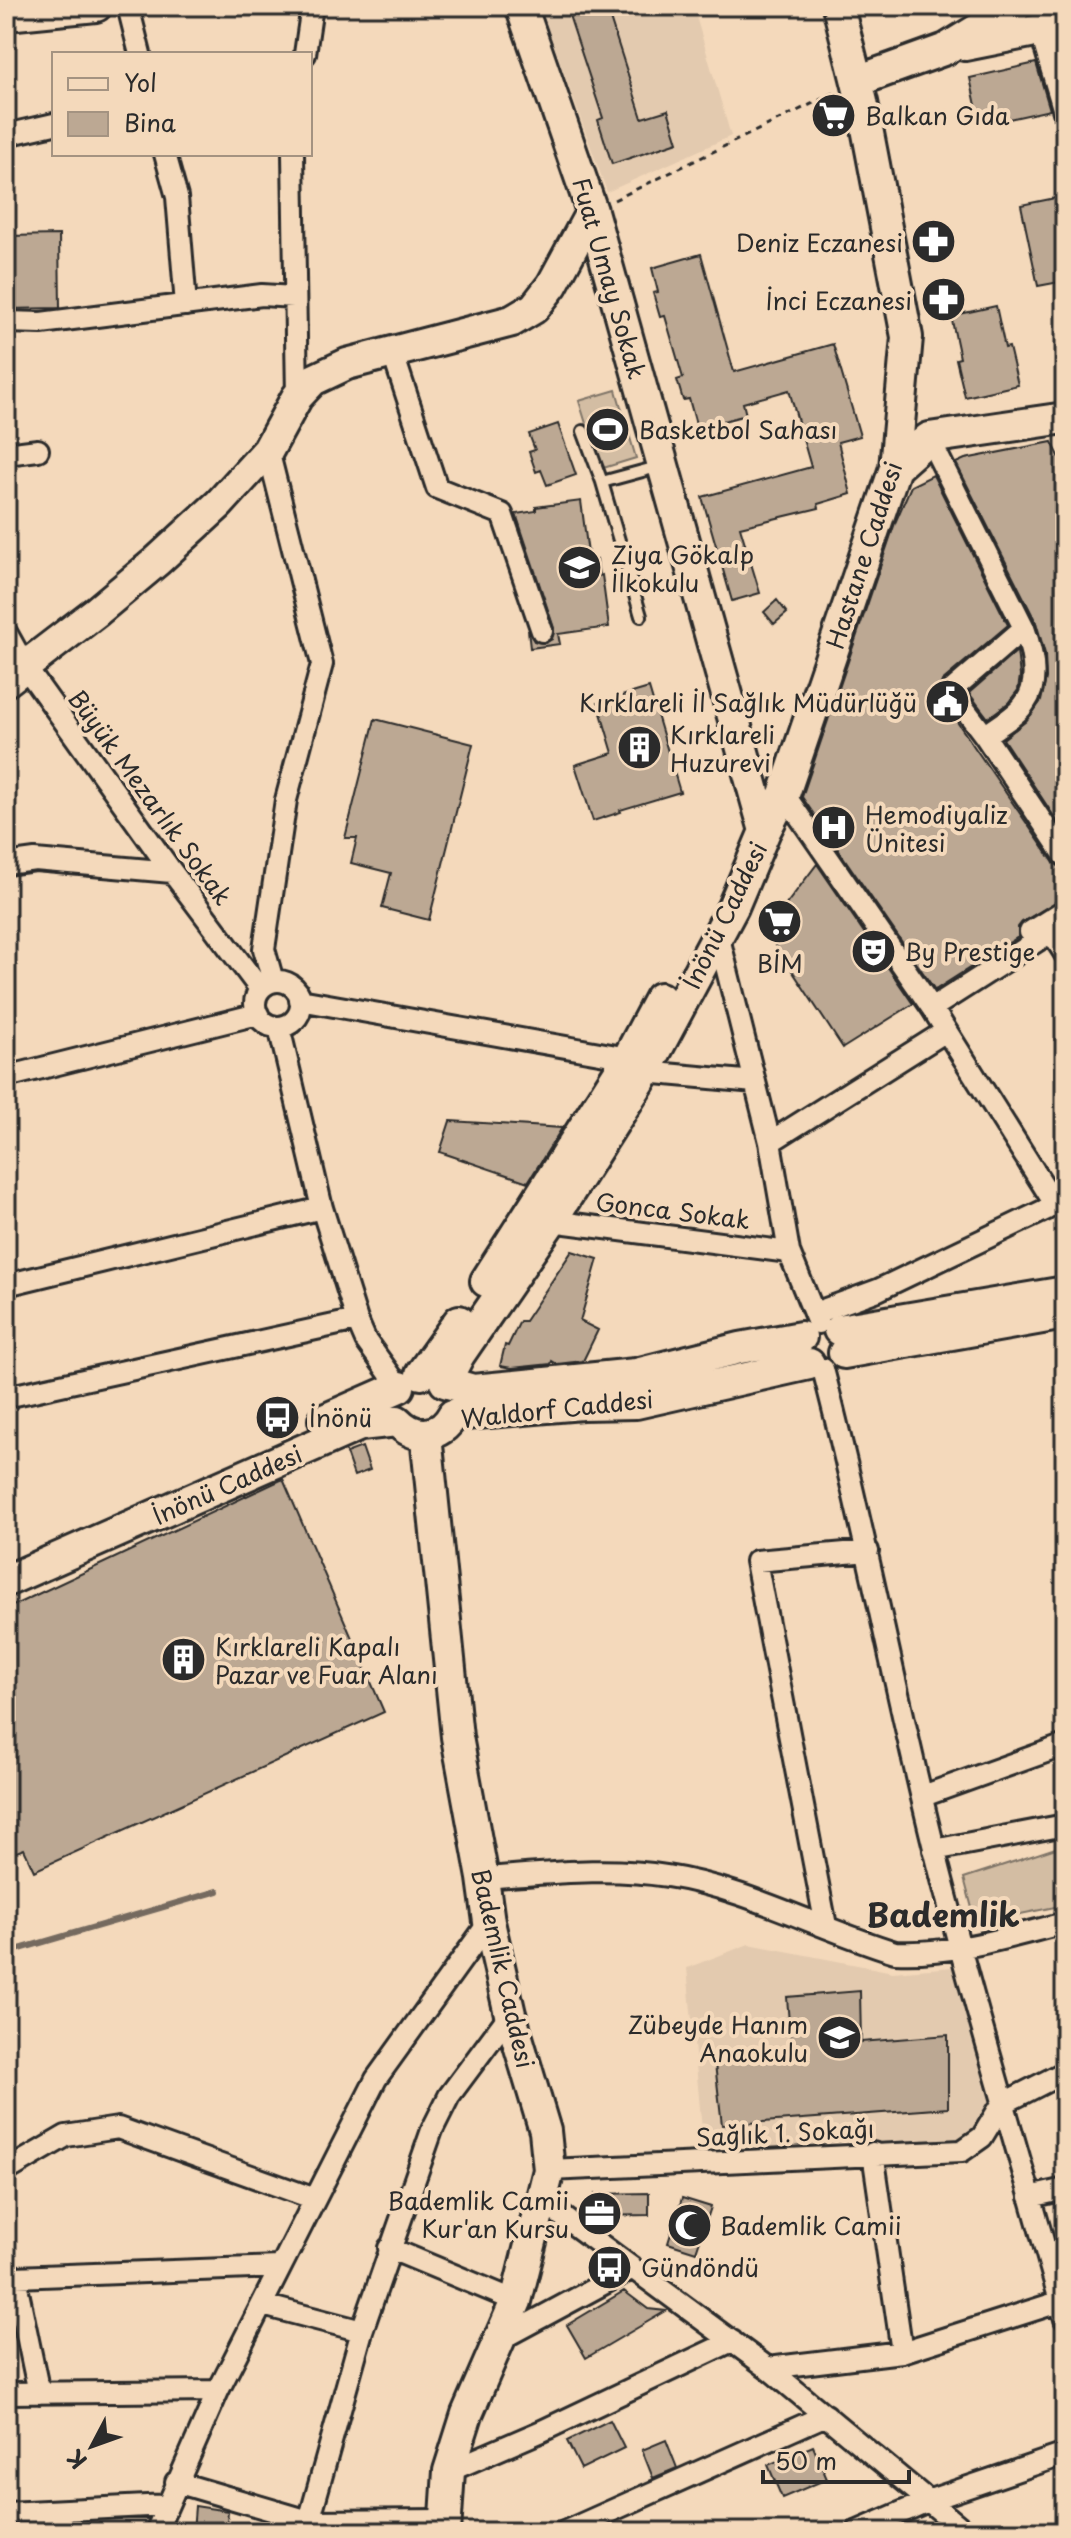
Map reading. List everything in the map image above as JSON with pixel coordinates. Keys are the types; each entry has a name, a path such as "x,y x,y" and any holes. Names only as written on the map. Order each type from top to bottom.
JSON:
{"main road":[{"path":"6,15 96,6"},
{"name":"Fuat Umay Sokak","path":"521,6 592,211 765,831"},
{"name":"Hastane Caddesi","path":"765,831 784,794 895,468 907,337 849,85 838,6"},
{"path":"946,49 1016,6"},
{"path":"849,85 946,49 1046,20"},
{"path":"16,674 157,561 219,504 268,450 297,397 313,380 347,364 512,321 534,308 552,285 592,211"},
{"path":"895,468 929,438 1065,418"},
{"name":"İnönü Caddesi","path":"422,1381 471,1304 636,1065 718,934 733,907 765,831"},
{"name":"İnönü Caddesi","path":"6,1559 422,1381 459,1355 551,1221 636,1065 714,901 765,831"},
{"name":"Waldorf Caddesi","path":"443,1424 582,1404 636,1403 821,1341 1065,1292"},
{"name":"Waldorf Caddesi","path":"422,1381 473,1390 636,1374 740,1348 1065,1314"},
{"path":"422,1381 454,1396 443,1424 412,1432 397,1421 393,1407 422,1381"},
{"name":"İnönü Caddesi","path":"6,1581 360,1425 397,1421"},
{"name":"Bademlik Caddesi","path":"443,1424 457,1737 489,1922 510,2014 545,2131 549,2170 516,2301 467,2414 449,2471 445,2526"}],"street":[{"path":"128,6 140,52"},
{"path":"305,52 312,6"},
{"path":"1046,20 1065,115"},
{"path":"6,135 52,124"},
{"path":"166,156 177,197 186,305"},
{"path":"293,156 297,397"},
{"path":"6,322 41,323 262,295 294,297"},
{"path":"392,351 437,488 502,514 542,631"},
{"path":"929,438 1024,628 1032,659 1033,678 1025,703 985,736"},
{"path":"6,454 38,450"},
{"path":"267,985 288,983 298,993 298,1015 293,1021 279,1027 264,1023 255,1003 267,985 264,949 286,800 322,664 268,450"},
{"path":"1024,628 951,691 1065,856"},
{"name":"Büyük Mezarlık Sokak","path":"6,632 16,674 172,872 267,985"},
{"path":"784,794 1060,1201 878,1290 821,1341"},
{"path":"6,864 35,860 172,872"},
{"path":"954,977 1065,910"},
{"path":"932,1008 1051,932 1065,954"},
{"path":"718,934 770,1142 789,1252 821,1341 934,1850 1002,2104 1063,2307 902,2352 768,2368"},
{"path":"300,1000 636,1065 755,1082"},
{"path":"6,1077 258,1014"},
{"path":"279,1027 322,1208 357,1320 366,1341 422,1381"},
{"path":"770,1142 946,1031"},
{"path":"6,1285 322,1208"},
{"name":"Gonca Sokak","path":"551,1221 789,1252"},
{"path":"6,1397 357,1320"},
{"path":"826,1926 756,1561 868,1551"},
{"path":"923,1796 1065,1745"},
{"path":"934,1850 1065,1825"},
{"path":"483,1878 633,1871 670,1876 708,1884 895,1952 960,1949 1065,1923"},
{"path":"156,2532 218,2391 376,2079 489,1922"},
{"path":"309,2526 362,2331 432,2130 444,2107 510,2014"},
{"path":"1002,2104 1065,2072"},
{"name":"Sağlık 1. Sokağı","path":"549,2170 962,2151 982,2137 1002,2104"},
{"path":"6,2171 66,2136 118,2128 315,2199"},
{"path":"873,2153 902,2352"},
{"path":"1030,2197 1065,2189"},
{"path":"543,2202 768,2368 966,2532"},
{"path":"389,2248 516,2301"},
{"path":"39,2393 15,2277 280,2267"},
{"path":"499,2340 631,2269"},
{"path":"263,2305 362,2331"},
{"path":"449,2471 542,2431 732,2341"},
{"path":"6,2393 218,2391"},
{"path":"564,2532 826,2415"},
{"path":"856,2532 930,2500 1065,2454"},
{"path":"176,2482 309,2526 445,2526"},
{"path":"6,2513 167,2505"}],"lane":[{"path":"583,431 602,482 641,616"},
{"path":"602,482 663,465"}],"path":[{"path":"592,211 849,85"}],"shaded area":[{"path":"540,6 566,6 603,118 598,120 612,163 678,142 668,110 642,118 606,6 693,6 731,136 607,192"},
{"name":"Basketbol Sahası","path":"616,390 636,458 600,469 579,401"},
{"path":"1065,1845 1065,1905 976,1923 964,1878"},
{"name":"Zübeyde Hanım Anaokulu","path":"749,1944 893,1972 965,1966 1002,2104 962,2151 705,2162 687,1968"}],"building":[{"path":"566,6 606,6 642,118 668,110 678,142 612,164 598,120 603,118"},
{"path":"1036,63 1050,110 991,123 989,116 979,119 970,78"},
{"path":"1065,196 1065,281 1038,286 1021,205"},
{"path":"59,235 60,308 6,309 6,236"},
{"path":"701,254 734,372 833,344 860,436 838,442 851,494 818,504 819,508 740,527 760,593 732,601 702,497 811,467 789,390 743,403 746,415 697,428 689,399 683,400 677,380 683,378 665,316 660,317 653,293 658,292 652,268"},
{"path":"996,306 1005,348 1009,347 1018,385 965,397 951,316"},
{"path":"558,424 576,475 547,485 541,470 536,472 529,452 535,450 529,434"},
{"path":"1052,442 1065,468 1065,833 1003,739 1026,721 1041,701 1046,678 1045,654 1036,622 956,463"},
{"name":"Kırklareli İl Sağlık Müdürlüğü","path":"933,475 1008,625 942,681 938,694 1054,863 1065,869 1065,897 1022,922 1018,927 1018,937 935,990 802,797 895,523 911,486"},
{"name":"Ziya Gökalp İlkokulu","path":"581,501 589,561 597,559 599,576 602,575 609,627 558,634 560,644 530,648 528,630 534,641 545,643 552,639 554,628 516,514 536,511 536,507"},
{"path":"777,600 787,613 774,624 764,612"},
{"path":"1017,651 1018,690 1008,703 988,718 969,693"},
{"name":"Kırklareli Huzurevi","path":"649,688 680,792 593,821 575,765 613,753 598,703"},
{"path":"375,719 473,744 429,920 382,908 391,873 351,863 357,838 345,838"},
{"path":"817,864 913,1004 843,1048 766,931"},
{"path":"450,1121 562,1128 528,1182 440,1152"},
{"path":"572,1251 598,1259 580,1321 598,1330 583,1361 557,1364 552,1361 551,1364 512,1368 500,1366 505,1345 508,1346 520,1321 525,1321"},
{"path":"362,1447 370,1470 354,1476 346,1453"},
{"name":"Kırklareli Kapalı Pazar ve Fuar Alanı","path":"283,1479 384,1712 34,1871 24,1849 6,1856 6,1609"},
{"name":"Zübeyde Hanım Anaokulu","path":"860,1991 861,2042 948,2035 948,2108 722,2125 714,2055 791,2049 787,1997"},
{"path":"649,2193 649,2215 596,2216 595,2194"},
{"name":"Bademlik Camii","path":"682,2198 711,2207 696,2252 668,2243"},
{"path":"624,2291 648,2309 666,2311 586,2358 567,2325"},
{"path":"610,2420 624,2448 581,2469 567,2441"},
{"path":"666,2440 677,2468 653,2478 642,2450"},
{"path":"813,2446 827,2479 782,2498 768,2465"},
{"path":"195,2506 228,2511 226,2532 193,2532"}],"waterway":[{"path":"6,1953 218,1891"}],"place":[{"name":"Balkan Gıda","path":"834,115"},
{"name":"Deniz Eczanesi","path":"934,242"},
{"name":"İnci Eczanesi","path":"943,300"},
{"name":"Basketbol Sahası","path":"608,429"},
{"name":"Ziya Gökalp İlkokulu","path":"580,568"},
{"name":"Kırklareli İl Sağlık Müdürlüğü","path":"948,702"},
{"name":"Kırklareli Huzurevi","path":"639,748"},
{"name":"Hemodiyaliz Ünitesi","path":"834,828"},
{"name":"BİM","path":"780,921"},
{"name":"By Prestige","path":"873,951"},
{"name":"İnönü","path":"278,1417"},
{"name":"Kırklareli Kapalı Pazar ve Fuar Alanı","path":"184,1660"},
{"name":"Zübeyde Hanım Anaokulu","path":"839,2038"},
{"name":"Bademlik Camii Kur'an Kursu","path":"600,2214"},
{"name":"Bademlik Camii","path":"689,2225"},
{"name":"Gündöndü","path":"610,2267"}],"district":[{"name":"Bademlik","path":"943,1914"}]}
